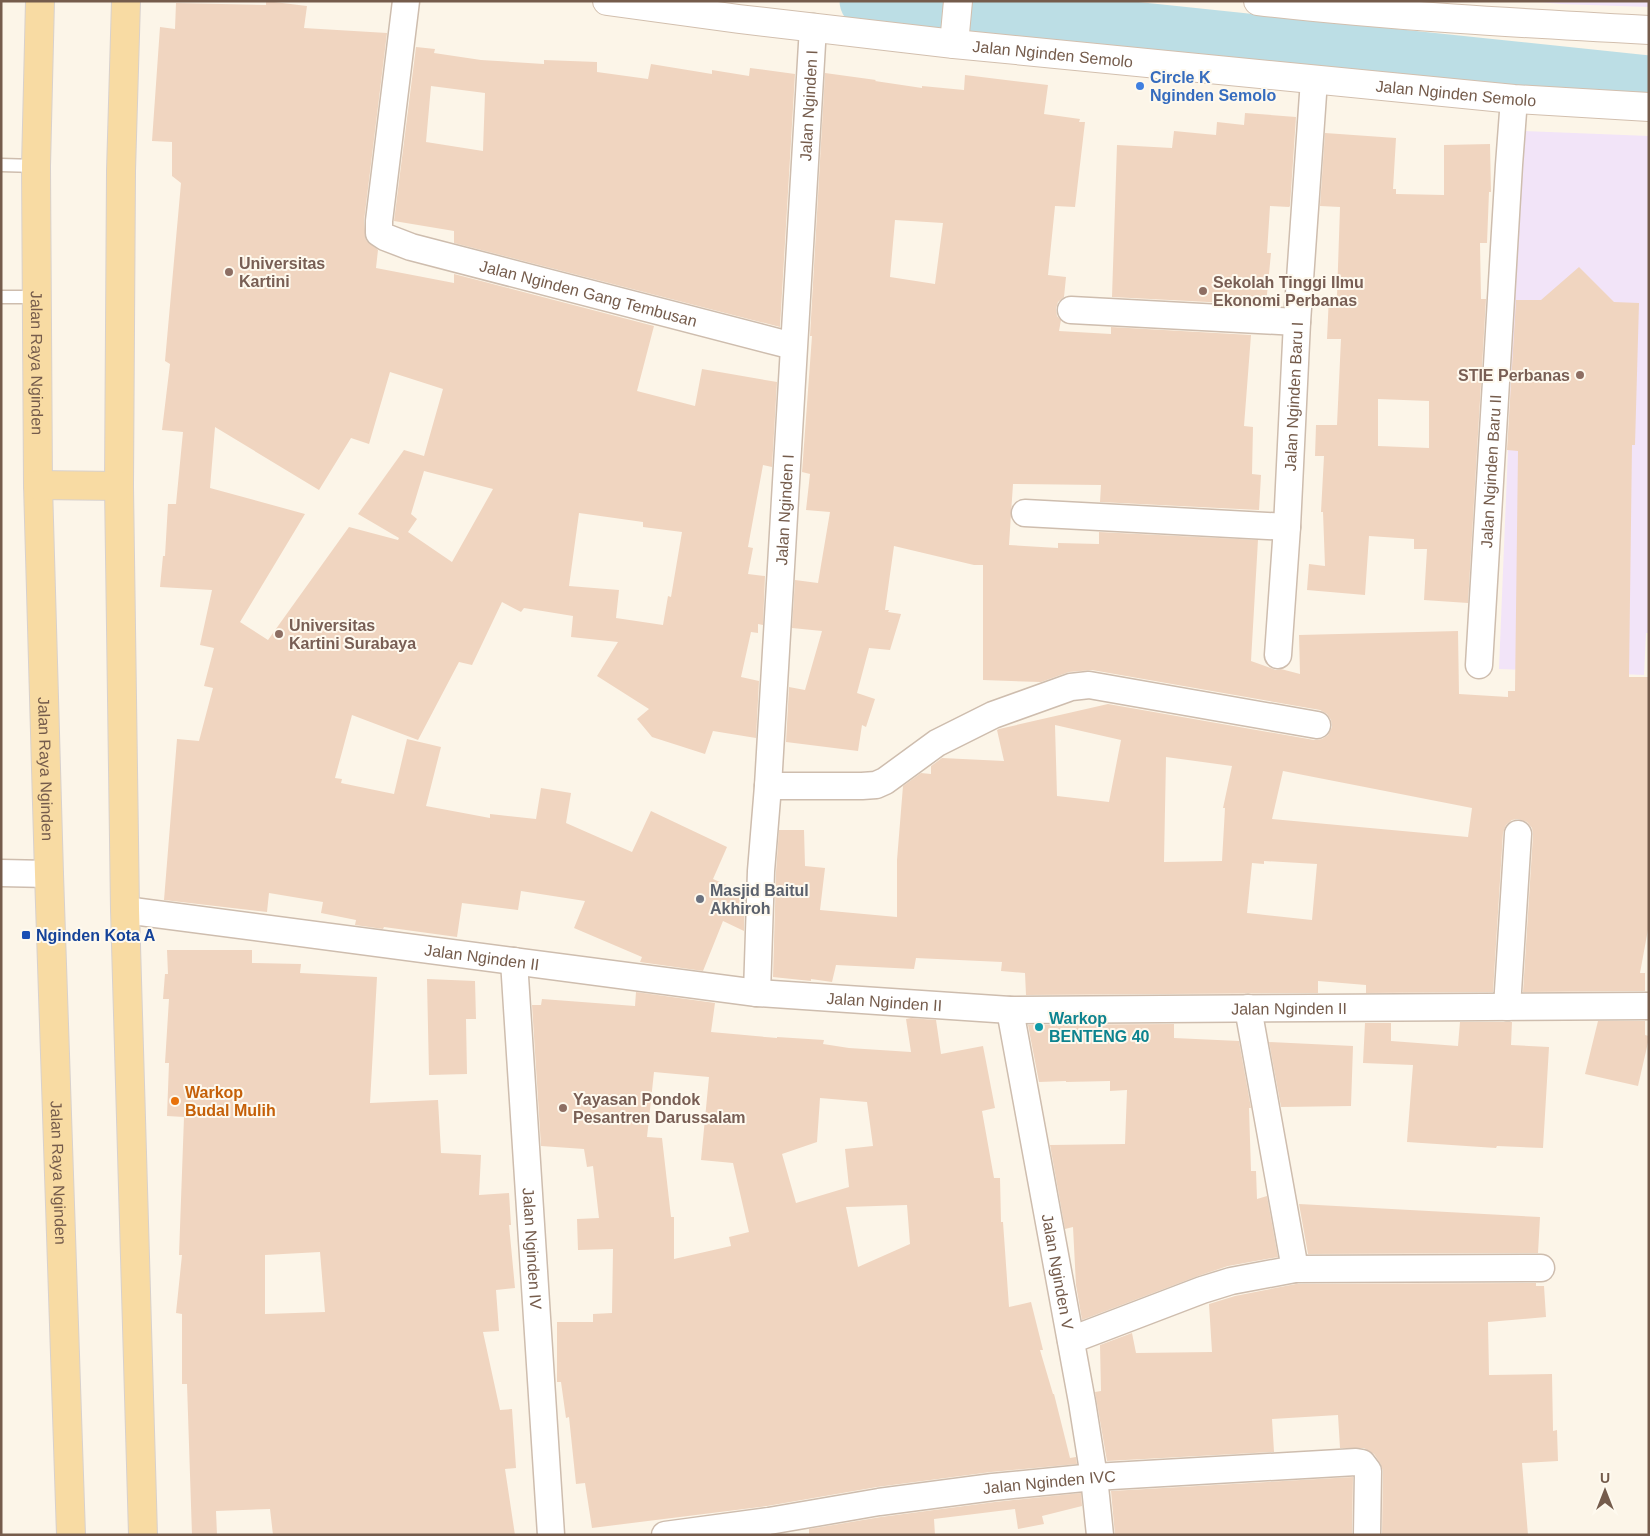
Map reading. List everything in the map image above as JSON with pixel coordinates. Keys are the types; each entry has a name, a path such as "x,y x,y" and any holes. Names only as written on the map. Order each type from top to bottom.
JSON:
{"main road":[{"name":"Jalan Raya Nginden","path":"40,1 36,166 38,485 48,874 71,1535"},
{"path":"126,1 121,171 119,486 125,910 143,1535"},
{"name":"Jalan Nginden Semolo","path":"607,1 812,37 956,24 1314,80 1514,99 1649,107"},
{"path":"1258,1 1326,9 1474,20 1649,30"},
{"path":"38,485 119,486"}],"street":[{"name":"Jalan Nginden Gang Tembusan","path":"406,1 379,220 379,233 411,248 793,346"},
{"name":"Jalan Nginden I","path":"757,993 761,871 768,786 812,37"},
{"name":"Jalan Nginden Baru I","path":"1278,654 1287,527 1297,322 1314,80"},
{"name":"Jalan Nginden Baru II","path":"1479,665 1508,165 1514,99"},
{"path":"1071,310 1297,322"},
{"path":"1025,512 1287,527"},
{"path":"768,786 876,785 885,781 937,742 993,715 1071,687 1090,684 1317,725"},
{"path":"1507,1007 1518,834"},
{"path":"1,873 48,874"},
{"name":"Jalan Nginden II","path":"125,910 757,993 1010,1010 1649,1006"},
{"name":"Jalan Nginden IV","path":"514,961 551,1535"},
{"path":"1248,1008 1295,1269"},
{"name":"Jalan Nginden V","path":"1010,1010 1071,1340 1094,1477 1100,1535"},
{"path":"1071,1340 1231,1281 1295,1269 1540,1268"},
{"name":"Jalan Nginden IVC","path":"665,1535 769,1522 879,1502 993,1487 1094,1477 1356,1462 1362,1464 1368,1471 1367,1535"}],"lane":[{"path":"1,165 36,166"},
{"path":"1,297 37,297"}],"shaded area":[{"path":"1530,1 1649,1 1649,7 1561,4"},
{"name":"STIE Perbanas","path":"1521,131 1649,136 1649,633 1646,633 1644,675 1499,669"}],"building":[{"path":"266,1 307,6 304,28 387,33 364,221 366,240 378,250 376,268 454,283 454,274 654,326 637,391 695,406 702,369 777,382 772,467 763,465 748,547 753,548 748,574 765,576 763,625 758,624 758,633 751,632 741,677 759,681 756,738 713,731 705,754 652,737 637,719 649,709 597,676 618,642 571,637 573,616 524,608 521,612 502,602 472,665 459,662 418,740 352,715 335,778 342,779 341,783 394,794 407,739 441,747 426,806 490,818 490,814 536,819 541,788 571,793 566,823 632,852 651,811 727,847 713,879 745,893 744,931 723,921 703,971 640,962 642,957 574,928 585,901 521,891 518,910 462,903 457,937 355,925 356,920 321,913 323,902 269,893 267,912 164,900 177,739 199,741 213,688 204,686 214,648 200,645 212,590 160,587 163,556 165,556 168,504 176,504 183,432 162,430 170,364 165,361 181,183 172,176 172,142 152,141 160,27 175,29 176,3 266,5","holes":["390,372 443,389 424,456 404,450 358,514 399,538 398,540 349,527 268,640 240,622 305,514 210,488 215,427 319,490 351,438 369,444","424,471 493,489 452,562 408,532 417,519 411,514","579,513 643,522 643,527 682,532 671,597 668,596 663,625 616,618 619,590 569,586"]},
{"path":"416,47 435,49 434,53 481,60 544,64 544,60 597,62 597,72 648,79 651,64 712,74 712,70 749,76 750,68 795,74 780,327 454,243 454,231 394,221","holes":["431,86 485,93 483,151 426,142"]},
{"path":"825,73 922,88 922,86 964,90 965,75 1048,85 1044,114 1080,119 1079,122 1085,122 1075,207 1055,206 1048,275 1066,277 1064,297 1058,302 1056,309 1057,316 1061,320 1059,331 1111,334 1111,327 1251,335 1244,426 1253,427 1252,474 1261,475 1259,510 1100,502 1101,485 1013,484 1009,545 1058,548 1058,543 1099,544 1099,532 1258,540 1251,661 1276,670 1281,669 1300,674 1299,635 1458,631 1459,694 1508,697 1508,691 1515,691 1518,451 1507,450 1516,300 1541,300 1579,267 1614,302 1639,303 1635,445 1632,445 1629,677 1649,677 1649,924 1640,973 1645,973 1645,991 1523,992 1533,835 1532,828 1527,822 1518,819 1512,820 1506,825 1503,833 1493,992 1366,993 1366,985 1318,981 1318,993 1026,995 1025,973 1001,971 1002,962 916,958 914,969 836,965 832,982 773,977 779,830 804,830 805,866 825,868 820,910 897,917 897,860 903,786 921,773 931,774 931,766 942,758 1004,761 997,730 999,729 1108,704 1314,740 1322,739 1328,735 1332,727 1331,720 1327,714 1320,710 1092,670 1069,672 1041,682 983,680 983,565 974,565 894,546 885,610 901,614 890,650 869,648 857,693 875,699 866,727 862,725 858,751 786,742 789,687 805,690 822,631 792,628 795,580 818,583 830,512 806,510 810,474 802,472 812,336 810,336","holes":["895,220 943,223 935,284 890,277","1055,725 1121,740 1109,802 1057,796","1166,757 1232,766 1223,808 1225,808 1222,861 1164,862","1283,771 1472,808 1468,837 1272,819","1264,861 1317,864 1312,920 1247,913 1252,863 1264,864"]},
{"path":"1245,113 1296,117 1290,206 1270,206 1267,253 1271,253 1266,305 1112,297 1117,145 1172,148 1174,131 1216,135 1217,122 1244,125"},
{"path":"1325,133 1396,138 1393,189 1396,189 1396,194 1444,195 1444,145 1490,144 1491,192 1489,192 1487,243 1480,243 1481,299 1486,299 1468,603 1424,600 1427,549 1414,549 1414,539 1369,536 1365,595 1307,590 1309,564 1325,566 1323,512 1321,512 1324,456 1315,456 1316,425 1337,425 1341,339 1327,339 1329,296 1337,296 1340,207 1320,206","holes":["1378,399 1429,401 1429,448 1378,446"]},
{"path":"167,950 252,950 252,963 301,964 300,973 377,977 370,1103 438,1100 441,1153 481,1155 479,1195 509,1193 511,1225 509,1225 515,1288 496,1290 499,1331 483,1332 500,1410 512,1409 516,1468 505,1469 515,1535 273,1535 270,1509 216,1511 217,1535 192,1535 187,1384 182,1384 182,1314 176,1313 182,1255 179,1255 184,1117 167,1116 169,1063 165,1063 169,999 163,999 165,974 168,974","holes":["320,1252 325,1312 265,1314 265,1255"]},
{"path":"427,979 475,981 476,1019 466,1019 467,1074 429,1075"},
{"path":"636,992 715,1003 711,1032 824,1040 823,1044 849,1048 911,1052 906,1019 936,1020 941,1054 983,1046 995,1108 982,1111 994,1178 1000,1178 1001,1222 1003,1222 1009,1307 1031,1302 1043,1350 1040,1350 1054,1394 1070,1458 1076,1457 1077,1464 991,1472 877,1487 767,1506 592,1528 585,1483 576,1484 569,1417 566,1418 561,1382 557,1382 557,1322 593,1322 593,1314 612,1313 613,1249 578,1250 577,1219 599,1218 593,1166 587,1167 584,1149 541,1146 532,1005 541,1005 542,999 635,1006","holes":["654,1072 709,1077 701,1160 733,1163 749,1232 729,1237 731,1246 674,1259 674,1217 671,1217 662,1138 647,1137","820,1098 867,1102 873,1146 845,1149 849,1187 796,1203 782,1154 817,1142","907,1205 910,1244 858,1267 846,1207"]},
{"path":"1598,1021 1645,1021 1645,1035 1649,1036 1649,1038 1638,1086 1585,1074"},
{"path":"1460,1022 1512,1022 1511,1045 1549,1047 1543,1148 1497,1146 1496,1148 1407,1142 1413,1065 1363,1063 1365,1023 1391,1023 1391,1041 1458,1046"},
{"path":"1174,1024 1174,1038 1239,1041 1251,1108 1249,1108 1251,1171 1256,1171 1257,1199 1267,1196 1278,1257 1228,1266 1082,1320 1076,1285 1073,1227 1065,1229 1050,1145 1125,1144 1127,1090 1110,1091 1110,1081 1039,1082 1028,1025"},
{"path":"1269,1042 1353,1046 1351,1106 1281,1107"},
{"path":"1299,1204 1540,1217 1538,1253 1308,1254"},
{"path":"1536,1283 1536,1286 1544,1286 1546,1317 1488,1322 1489,1375 1552,1374 1553,1431 1557,1430 1558,1461 1522,1463 1528,1535 1382,1535 1383,1471 1374,1454 1364,1448 1340,1448 1338,1415 1272,1419 1274,1452 1107,1461 1095,1392 1101,1391 1100,1345 1132,1333 1136,1353 1212,1352 1209,1304 1235,1296 1296,1284"},
{"path":"1353,1477 1352,1535 1115,1535 1111,1491"},
{"path":"1081,1493 1082,1506 1042,1516 1044,1524 1018,1529 1015,1509 934,1519 935,1535 809,1535 809,1529 881,1517"}],"waterway":[{"path":"867,1 1003,13 1075,23 1649,83"}],"place":[{"name":"Circle K Nginden Semolo","path":"1140,86"},
{"name":"Universitas Kartini","path":"229,272"},
{"name":"Sekolah Tinggi Ilmu Ekonomi Perbanas","path":"1203,291"},
{"name":"STIE Perbanas","path":"1580,375"},
{"name":"Universitas Kartini Surabaya","path":"279,634"},
{"name":"Masjid Baitul Akhiroh","path":"700,899"},
{"name":"Nginden Kota A","path":"26,935"},
{"name":"Warkop BENTENG 40","path":"1039,1027"},
{"name":"Warkop Budal Mulih","path":"175,1101"},
{"name":"Yayasan Pondok Pesantren Darussalam","path":"563,1108"}]}
